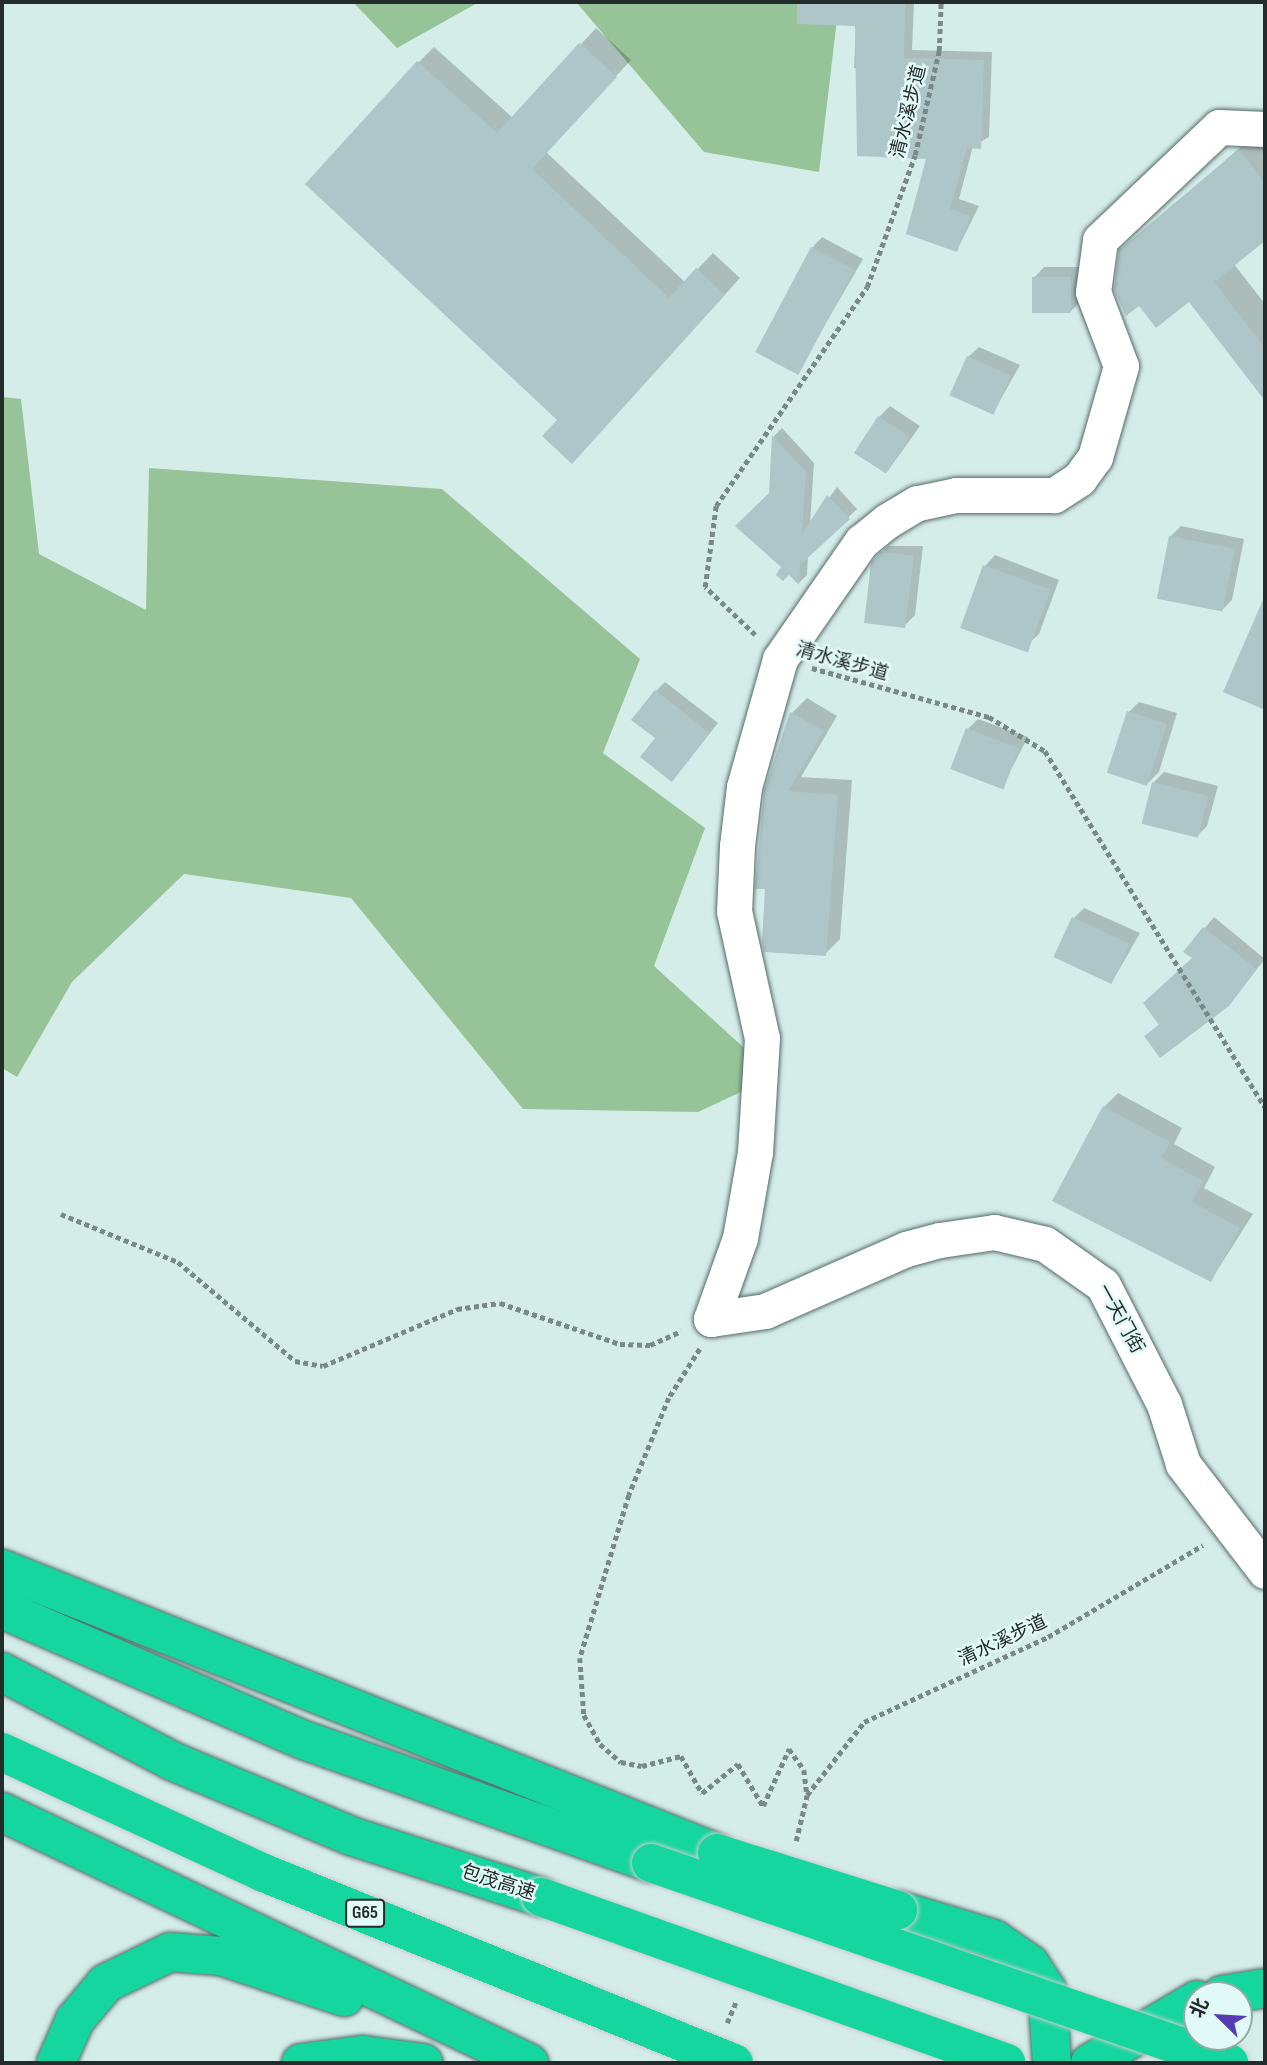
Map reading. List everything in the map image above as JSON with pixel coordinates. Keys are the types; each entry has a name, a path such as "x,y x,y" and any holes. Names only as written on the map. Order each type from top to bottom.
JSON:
{"highway":[{"path":"2,1569 717,1853 994,1939 1030,1964 1047,1990 1052,2063"},
{"path":"2,1609 301,1739 1229,2063"},
{"name":"包茂高速","path":"2,1672 172,1761 351,1836 541,1897 1006,2063"},
{"name":"G65","path":"2,1752 264,1873 734,2063"},
{"path":"2,1812 446,2026 529,2063"},
{"path":"56,2063 75,2020 106,1983 170,1952 221,1956 446,2026"},
{"path":"1090,2063 1183,2008"},
{"path":"301,2063 363,2055 423,2063"}],"street":[{"path":"711,1319 740,1238 755,1152 762,1038 734,911 737,846 744,787 780,659 861,542 887,521 917,503 956,495 1054,495 1079,480 1095,457 1122,366 1093,292 1100,240 1219,127 1265,130"},
{"name":"一天门街","path":"711,1319 765,1311 906,1249 940,1240 994,1232 1045,1244 1091,1272 1114,1302 1164,1404 1183,1464 1229,1530 1265,1571"}],"path":[{"name":"清水溪步道","path":"942,2 939,51 915,155 867,287 716,506 705,587 780,659 989,717 1045,751 1265,1107"},
{"path":"61,1214 178,1262 295,1361 323,1366 457,1309 500,1303 621,1343 650,1345 711,1319"},
{"name":"清水溪步道","path":"711,1319 694,1367 669,1398 629,1495 580,1658 584,1715 600,1744 621,1762 642,1766 681,1756 702,1793 738,1764 763,1806 789,1749 804,1770 807,1795 863,1722 1048,1637 1229,1530"}],"green space":[{"path":"353,2 479,2 397,48"},
{"path":"576,2 839,2 819,172 704,152"},
{"path":"2,397 21,399 39,554 146,610 149,468 442,489 640,659 603,753 705,828 654,966 775,1076 698,1112 523,1109 351,898 184,874 72,982 17,1077 2,1068"}],"building":[{"path":"797,2 905,2 904,58 984,60 981,149 967,148 950,209 970,216 957,252 906,234 926,159 857,156 855,26 797,24"},
{"path":"579,43 617,77 532,169 669,298 696,268 725,295 572,464 542,436 557,420 305,184 417,61 497,133"},
{"path":"1239,149 1265,183 1265,241 1214,282 1265,348 1265,401 1189,302 1156,328 1139,306 1126,316 1114,290 1119,250"},
{"path":"811,247 854,270 798,375 755,352"},
{"path":"1032,277 1071,277 1071,313 1032,313"},
{"path":"967,356 1011,376 993,415 950,395"},
{"path":"878,416 910,437 886,474 854,453"},
{"path":"772,435 806,472 802,534 827,495 850,519 800,565 799,585 789,575 783,581 776,575 781,567 735,526 769,493"},
{"path":"1169,536 1235,549 1223,612 1157,599"},
{"path":"881,552 914,556 905,628 864,623 871,563"},
{"path":"983,565 1051,590 1028,653 960,628"},
{"path":"1265,595 1265,710 1223,692"},
{"path":"655,690 710,733 672,782 640,757 655,738 631,720"},
{"path":"1127,711 1167,724 1147,786 1107,773"},
{"path":"790,712 824,731 788,791 838,795 826,956 764,952 762,942 765,889 755,889 764,791"},
{"path":"966,728 1019,748 1003,790 950,769"},
{"path":"1152,782 1208,796 1198,838 1142,824"},
{"path":"1072,917 1130,944 1111,984 1053,957"},
{"path":"1203,927 1257,969 1229,1006 1160,1058 1144,1036 1159,1025 1143,1003 1192,958 1183,952"},
{"path":"1103,1106 1170,1142 1161,1158 1203,1181 1192,1202 1240,1228 1211,1282 1052,1201"}]}
